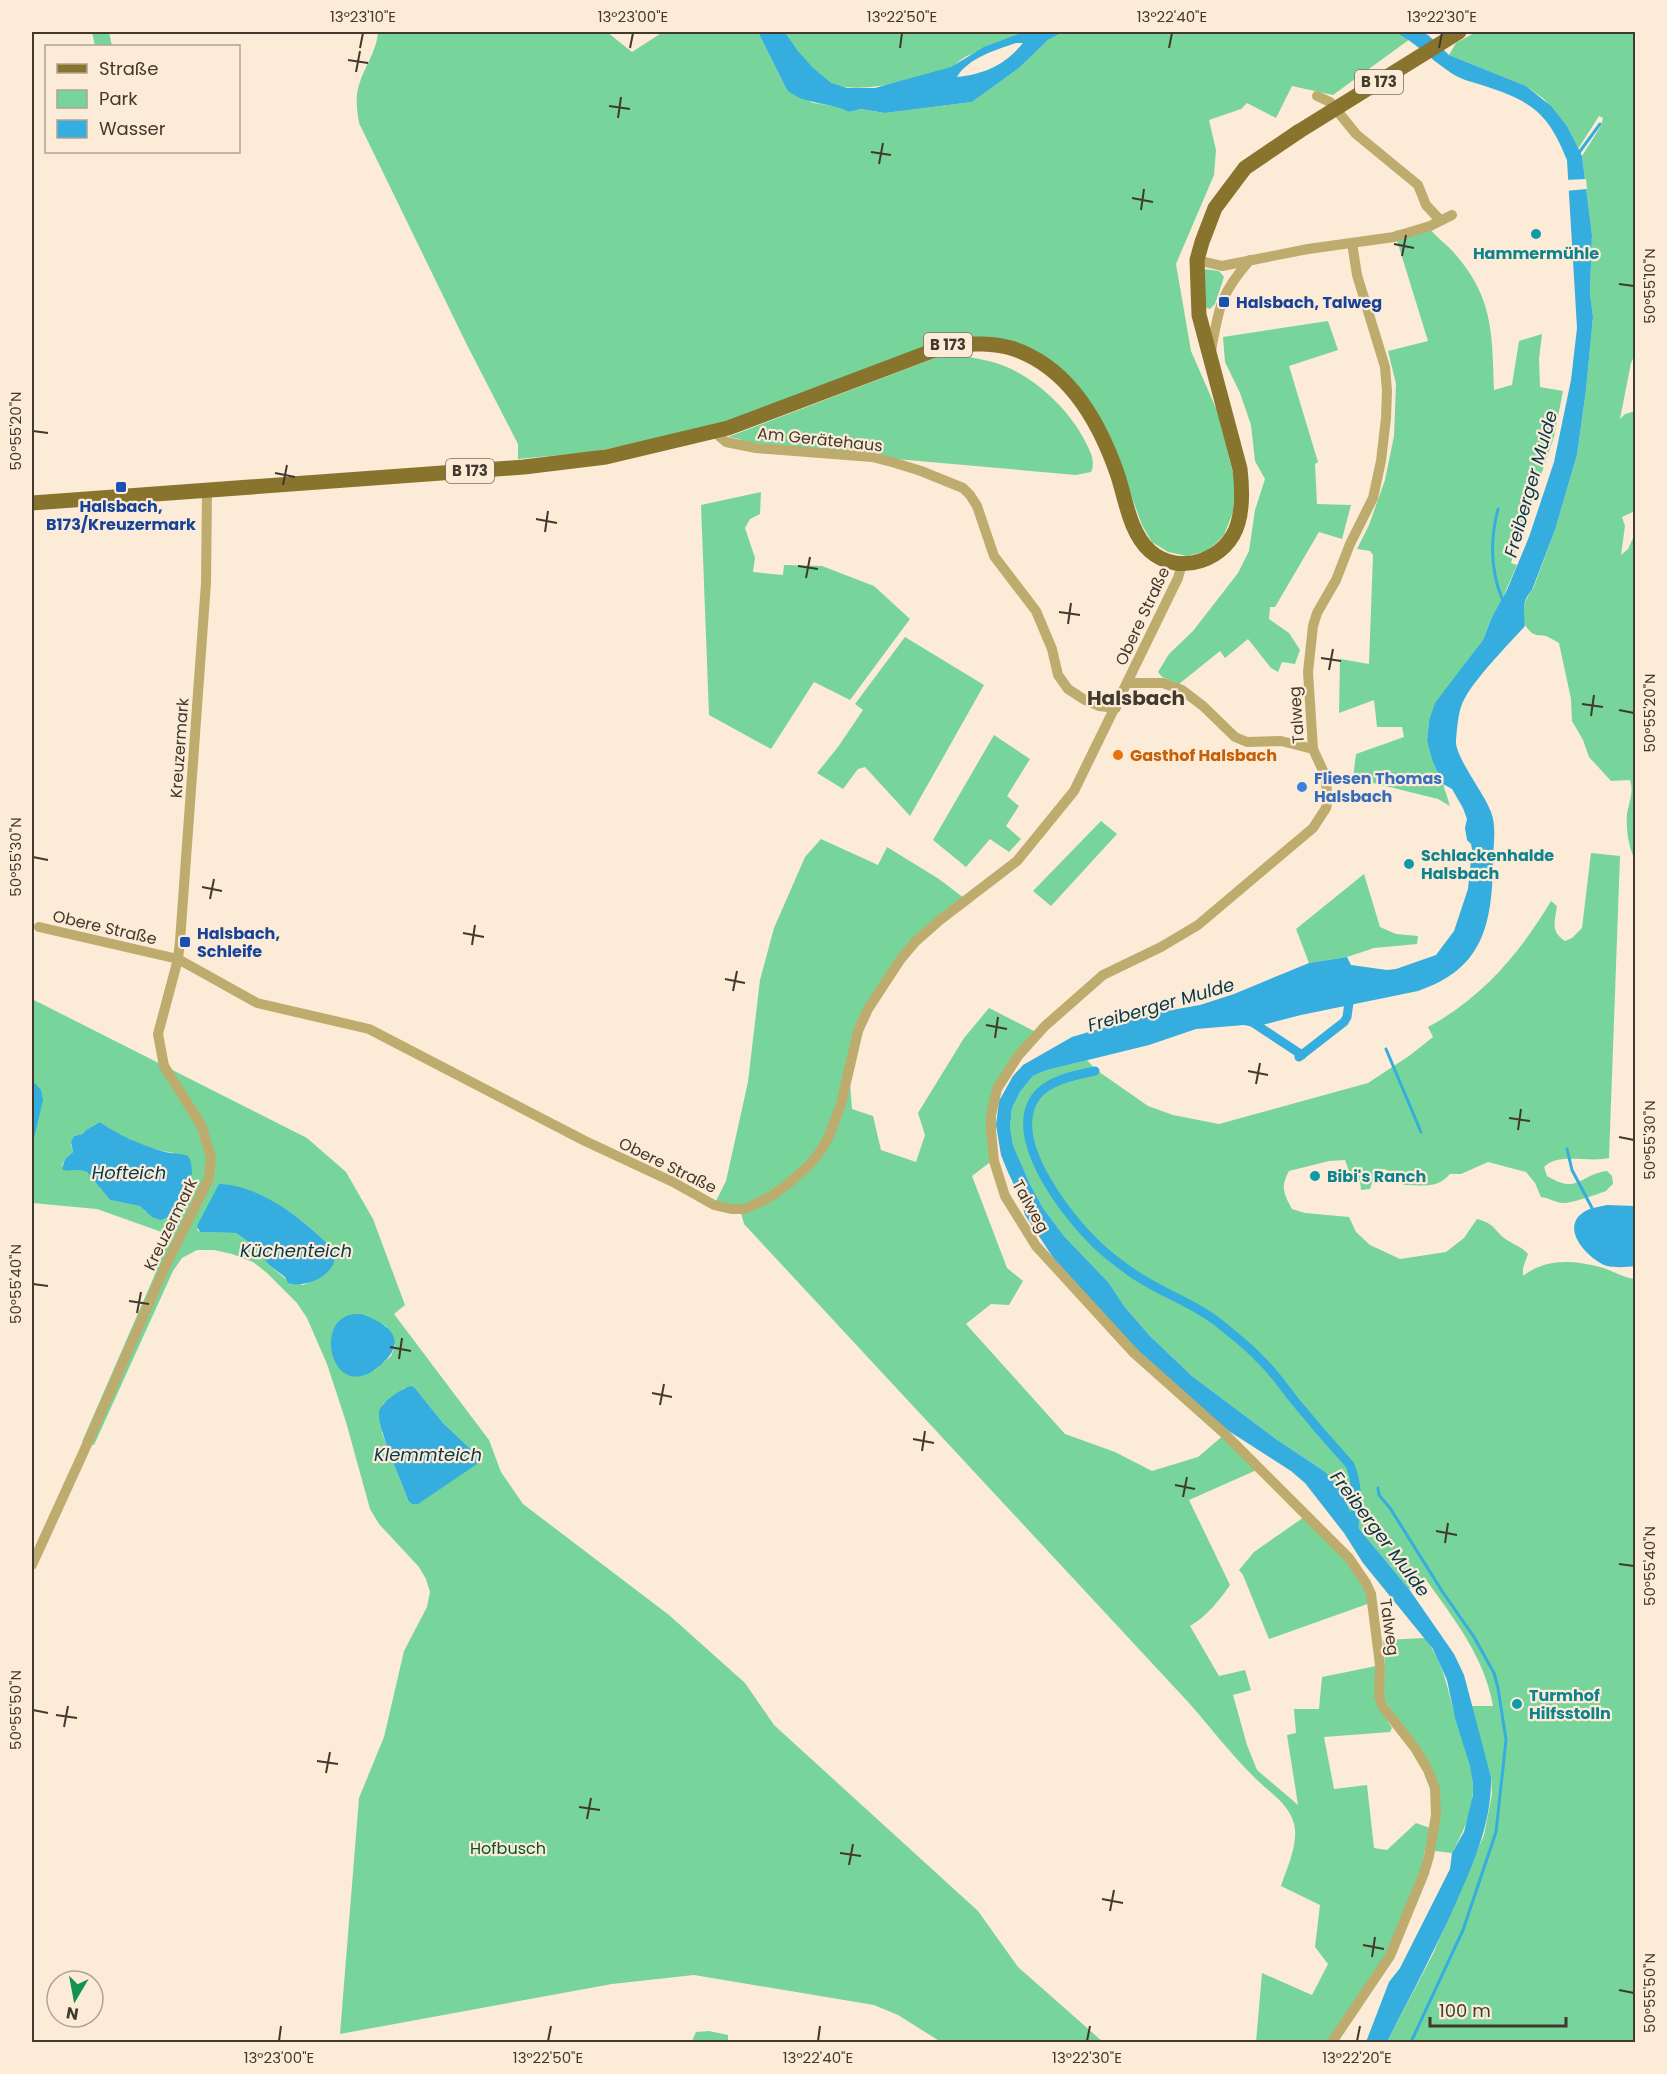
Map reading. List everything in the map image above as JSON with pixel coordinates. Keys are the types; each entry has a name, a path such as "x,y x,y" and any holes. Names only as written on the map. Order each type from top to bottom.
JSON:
{"main road":[{"name":"B 173","path":"32,503 524,466 606,457 716,431 948,345 979,343 1011,348 1044,365 1075,393 1101,431 1134,527 1148,549 1158,557 1182,564 1201,562 1215,555 1232,536 1238,524 1242,489 1240,469 1199,315 1197,260 1215,208 1245,168 1298,132 1459,32"}],"street":[{"path":"1317,96 1330,102 1356,134 1418,184 1426,205 1440,220"},
{"path":"1197,260 1222,266 1415,231 1452,215"},
{"name":"Talweg","path":"1332,2043 1390,1956 1424,1873 1436,1815 1435,1788 1428,1770 1415,1748 1383,1707 1379,1697 1380,1665 1371,1594 1348,1558 1217,1426 1134,1353 1036,1246 1005,1196 994,1161 990,1131 997,1089 1018,1056 1046,1026 1103,975 1161,947 1198,925 1313,828 1326,808 1328,799 1325,775 1313,749 1308,672 1313,626 1317,613 1336,580 1350,544 1374,498 1386,418 1385,367 1357,275 1352,243"},
{"path":"1210,356 1221,301 1233,279 1250,260"},
{"name":"Am Gerätehaus","path":"716,431 726,442 756,448 872,457 921,471 963,488 977,506 994,556 1036,611 1052,649 1058,675 1068,689 1085,700 1099,706 1116,708"},
{"name":"Kreuzermark","path":"32,1565 165,1267 209,1178 211,1157 201,1125 164,1066 158,1034 178,959 205,595 207,491"},
{"name":"Obere Straße","path":"39,927 178,959 257,1003 369,1029 585,1141 673,1182 714,1205 745,1209 770,1197 789,1184 820,1152 829,1136 841,1104 858,1031 882,985 915,942 1017,861 1074,792 1178,578 1182,564"},
{"path":"1128,683 1163,683 1182,690 1203,706 1235,737 1247,742 1281,741 1313,749"}],"green space":[{"path":"92,32 109,32 112,45 95,45"},
{"path":"378,32 607,32 632,52 663,32 758,32 787,90 813,103 842,107 849,112 861,109 885,113 972,102 1019,68 1048,40 1063,32 1395,32 1410,39 1333,95 1292,86 1276,118 1247,103 1241,109 1209,120 1216,150 1214,175 1176,264 1191,351 1218,413 1235,481 1233,512 1224,535 1206,551 1187,556 1168,552 1152,542 1142,525 1110,437 1079,388 1043,355 1013,341 987,337 712,427 592,452 518,459 518,444 359,123 358,90"},
{"path":"785,32 1024,32 965,57 950,68 939,72 907,81 855,88 841,87 823,78 805,60"},
{"path":"1476,32 1635,32 1636,352 1631,363 1620,419 1625,414 1635,411 1635,511 1622,517 1625,526 1621,555 1628,549 1635,534 1634,858 1627,825 1631,793 1630,780 1611,781 1589,757 1583,740 1572,721 1571,699 1559,643 1546,636 1532,633 1523,618 1524,606 1533,589 1555,530 1577,455 1593,317 1590,295 1592,235 1582,156 1601,126 1603,118 1599,116 1578,149 1567,126 1544,99 1526,86 1449,55 1456,43"},
{"path":"1427,225 1452,251 1478,287 1491,335 1494,390 1512,385 1519,341 1542,334 1539,359 1540,387 1563,391 1554,437 1511,563 1517,565 1483,640 1458,674 1429,721 1427,741 1450,806 1438,799 1353,778 1356,754 1404,737 1402,727 1377,727 1374,700 1339,713 1340,659 1369,664 1373,555 1370,551 1357,549 1369,525 1385,480 1394,436 1396,384 1388,351 1428,341 1394,231"},
{"path":"1204,269 1219,271 1224,277 1215,304 1210,309 1205,307"},
{"path":"1328,321 1338,350 1289,366 1318,462 1315,464 1317,504 1351,505 1342,539 1319,532 1275,607 1270,607 1269,619 1289,633 1300,650 1295,664 1282,662 1278,672 1271,668 1248,639 1225,658 1220,651 1179,684 1162,677 1158,672 1169,654 1193,631 1238,573 1249,551 1255,510 1265,479 1255,461 1251,425 1240,393 1225,362 1223,337"},
{"path":"962,356 990,361 1012,369 1049,395 1070,417 1085,441 1093,460 1091,472 1076,475 896,459 744,442 728,437 935,358"},
{"path":"761,492 760,514 750,519 745,528 755,558 753,572 783,575 784,565 822,566 874,586 910,619 850,700 814,682 771,749 709,715 701,505"},
{"path":"905,637 984,685 910,816 865,767 858,769 843,789 817,773 863,710 855,704"},
{"path":"994,735 1030,759 1007,796 1019,806 1006,826 1021,839 1009,852 990,839 966,867 933,840"},
{"path":"1101,821 1117,834 1051,906 1033,891"},
{"path":"821,839 878,865 887,847 939,879 964,898 903,955 862,1021 849,1070 852,1109 873,1116 881,1150 916,1162 925,1135 918,1113 964,1038 989,1008 1036,1032 997,1089 994,1161 972,1176 1007,1268 1023,1281 1009,1305 991,1304 966,1324 1065,1434 1115,1452 1152,1471 1198,1457 1225,1434 1259,1469 1189,1500 1230,1585 1212,1608 1190,1626 1219,1676 1245,1670 1251,1690 1233,1695 1247,1745 1257,1770 1298,1805 1287,1735 1296,1733 1294,1709 1319,1709 1322,1677 1376,1666 1377,1704 1392,1728 1390,1732 1324,1737 1334,1789 1367,1785 1374,1848 1387,1850 1416,1823 1430,1828 1420,1872 1387,1955 1329,2042 1256,2042 1262,1973 1312,1995 1328,1964 1315,1947 1320,1905 1281,1886 1295,1839 1294,1824 1287,1810 1228,1749 1189,1703 744,1224 740,1209 714,1205 726,1181 748,1082 760,980 774,928 805,857"},
{"path":"1591,853 1620,856 1609,1158 1557,1160 1544,1167 1547,1176 1566,1184 1572,1184 1607,1171 1612,1176 1613,1184 1606,1191 1572,1202 1561,1203 1541,1197 1535,1183 1526,1172 1488,1162 1461,1174 1450,1174 1440,1182 1429,1185 1404,1185 1398,1175 1384,1169 1375,1174 1370,1189 1361,1190 1360,1181 1350,1174 1345,1160 1329,1161 1289,1171 1284,1186 1285,1195 1292,1209 1305,1213 1349,1217 1356,1232 1370,1245 1400,1259 1446,1252 1464,1238 1477,1219 1490,1224 1504,1238 1528,1254 1523,1276 1550,1263 1570,1262 1600,1267 1635,1279 1635,2042 1387,2042 1433,1954 1484,1835 1492,1794 1491,1777 1471,1706 1493,1706 1483,1672 1467,1640 1427,1581 1409,1589 1356,1525 1324,1471 1276,1439 1192,1376 1150,1336 1124,1306 1109,1283 1064,1236 1043,1208 1013,1145 1010,1127 1012,1108 1020,1092 1033,1076 1087,1060 1095,1069 1148,1106 1173,1115 1219,1124 1368,1083 1433,1037 1428,1027 1466,1002 1498,973 1526,939 1551,901 1557,906 1555,930 1560,938 1565,941 1572,938 1582,928"},
{"path":"1364,874 1380,927 1396,934 1418,936 1417,944 1374,948 1347,957 1309,963 1296,929"},
{"name":"Hofbusch","path":"32,999 307,1138 346,1172 373,1219 405,1305 394,1314 489,1440 501,1472 523,1504 669,1615 745,1683 774,1725 978,1911 1018,1967 1103,2042 941,2042 898,2015 874,2005 694,1975 612,1984 340,2034 359,1798 384,1737 404,1651 427,1607 430,1592 426,1579 419,1567 379,1524 370,1509 327,1364 307,1318 297,1303 253,1262 214,1250 197,1250 182,1258 173,1271 94,1445 82,1442 170,1235 97,1209 32,1203 32,1147 38,1118 35,1083 32,1080","holes":["100,1122 135,1142 174,1153 146,1212 141,1206 110,1200 82,1169 62,1166 65,1159 73,1152 71,1144 74,1136 84,1134 86,1130","234,1186 265,1198 289,1212 335,1252 321,1277 303,1285 287,1280 269,1265 253,1245 236,1233 197,1230","360,1314 386,1326 395,1346 391,1356 374,1371","405,1388 415,1388 443,1423 478,1456 408,1500 382,1433 383,1404"]},
{"path":"1307,1515 1349,1558 1373,1602 1269,1639 1239,1570 1254,1552"},
{"path":"1425,1638 1437,1657 1445,1678 1472,1773 1473,1792 1469,1816 1452,1853 1434,1851 1440,1799 1383,1697 1385,1665 1383,1640"},
{"path":"709,2031 728,2035 728,2042 692,2041 696,2032"}],"water":[{"path":"758,32 785,32 813,68 831,83 847,88 875,88 951,67 984,47 1024,32 1063,32 1048,40 1019,68 972,102 885,113 861,109 849,112 802,99 787,90","holes":["1016,43 1023,43 1002,63 977,74 957,77 975,60"]},
{"path":"1395,32 1421,32 1428,35 1449,55 1526,86 1551,106 1567,126 1582,156 1592,235 1590,294 1593,317 1577,455 1555,530 1525,603 1525,626 1473,685 1462,704 1458,722 1457,747 1488,804 1494,824 1492,885 1486,925 1480,942 1457,970 1440,982 1418,991 1254,1027 1244,1025 1196,1029 1149,1045 1047,1070 1033,1076 1020,1092 1012,1108 1010,1127 1013,1145 1030,1184 1043,1208 1064,1236 1109,1283 1124,1306 1150,1336 1192,1376 1276,1439 1324,1471 1340,1489 1356,1525 1409,1589 1454,1654 1464,1675 1491,1777 1485,1827 1475,1859 1455,1905 1387,2042 1366,2042 1389,1982 1400,1968 1450,1869 1452,1853 1464,1832 1473,1795 1470,1766 1455,1718 1447,1680 1433,1649 1363,1563 1344,1533 1305,1483 1291,1471 1221,1426 1144,1358 1056,1262 1025,1215 1021,1200 1001,1155 996,1125 999,1101 1013,1076 1023,1065 1072,1037 1149,1014 1200,1005 1234,994 1309,963 1347,957 1351,965 1396,969 1436,955 1454,931 1468,889 1472,849 1467,840 1465,828 1467,819 1463,808 1452,789 1443,784 1432,760 1427,741 1429,721 1435,703 1483,640 1529,537 1554,462 1571,380 1577,328 1567,160 1553,131 1537,111 1502,92 1456,76"},
{"path":"32,1080 41,1090 43,1100 32,1147"},
{"name":"Hofteich","path":"100,1122 139,1143 165,1152 188,1156 192,1173 170,1216 161,1220 152,1217 140,1206 110,1200 87,1172 62,1169 65,1159 73,1152 71,1142 74,1136 83,1134"},
{"name":"Küchenteich","path":"219,1184 251,1191 283,1207 298,1218 335,1252 332,1267 312,1282 288,1283 285,1277 269,1265 253,1245 236,1233 200,1232 197,1226"},
{"path":"1607,1205 1635,1206 1635,1266 1614,1267 1600,1263 1586,1252 1576,1237 1575,1222 1580,1215 1589,1209"},
{"path":"361,1314 386,1327 395,1340 390,1355 382,1364 366,1374 353,1376 343,1372 336,1362 331,1338 335,1326 343,1318"},
{"name":"Klemmteich","path":"411,1386 443,1423 478,1456 477,1464 418,1504 412,1504 408,1500 379,1420 379,1412 383,1404"}],"pier":[{"path":"1586,179 1587,189 1565,191 1565,180"}],"waterway":[{"path":"1578,154 1600,124"},
{"name":"Freiberger Mulde","path":"1498,509 1493,555 1496,578 1503,601"},
{"path":"1299,1057 1344,1022 1347,1017 1350,995"},
{"path":"1249,1020 1302,1055"},
{"path":"1386,1049 1421,1132"},
{"name":"Freiberger Mulde","path":"1095,1071 1054,1083 1035,1098 1028,1115 1029,1135 1034,1155 1044,1176 1070,1215 1104,1251 1140,1278 1213,1319 1247,1346 1268,1368 1350,1465 1356,1492 1354,1532"},
{"path":"1567,1149 1572,1170 1592,1208"},
{"name":"Freiberger Mulde","path":"1378,1488 1379,1495 1390,1508 1474,1637 1494,1673 1506,1740 1496,1832 1463,1930 1411,2042"}],"place":[{"name":"Hammermühle","path":"1536,234"},
{"name":"Halsbach, Talweg","path":"1224,302"},
{"name":"Halsbach, B173/Kreuzermark","path":"121,487"},
{"name":"Gasthof Halsbach","path":"1118,755"},
{"name":"Fliesen Thomas Halsbach","path":"1302,787"},
{"name":"Schlackenhalde Halsbach","path":"1409,864"},
{"name":"Halsbach, Schleife","path":"185,942"},
{"name":"Bibi's Ranch","path":"1315,1176"},
{"name":"Turmhof Hilfsstolln","path":"1517,1704"}],"district":[{"name":"Halsbach","path":"1136,698"}]}
